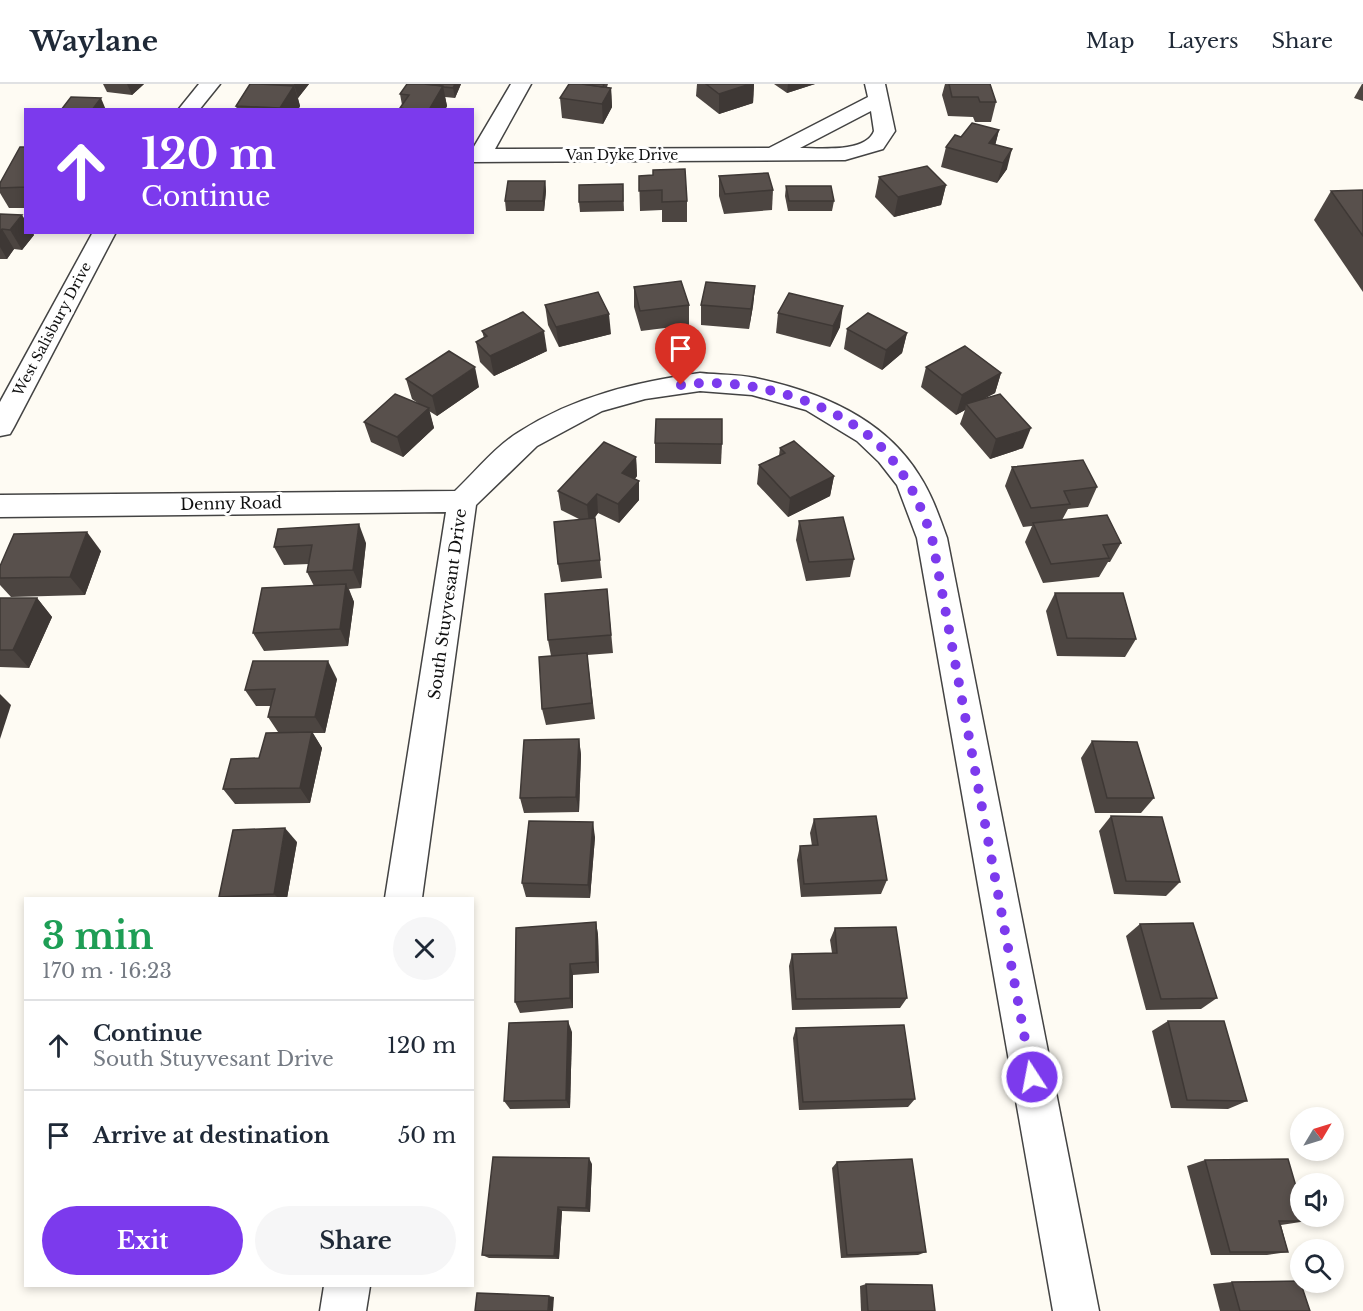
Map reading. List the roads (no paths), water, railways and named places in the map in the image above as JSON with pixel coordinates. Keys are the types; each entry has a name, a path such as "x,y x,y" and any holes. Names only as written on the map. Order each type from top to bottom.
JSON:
{"street":[{"path":"190,108 210,84"},
{"path":"477,156 521,84"},
{"name":"Van Dyke Drive","path":"477,156 845,154 877,146 884,137 885,124 876,92 771,154"},
{"name":"West Salisbury Drive","path":"0,427 104,234"},
{"name":"South Stuyvesant Drive","path":"404,897 462,501 527,438 593,405 643,390 700,382 753,386 815,405 867,434 889,455 920,503 932,538 1076,1311"},
{"name":"Denny Road","path":"0,506 462,501"},
{"path":"343,1311 347,1287"}]}
